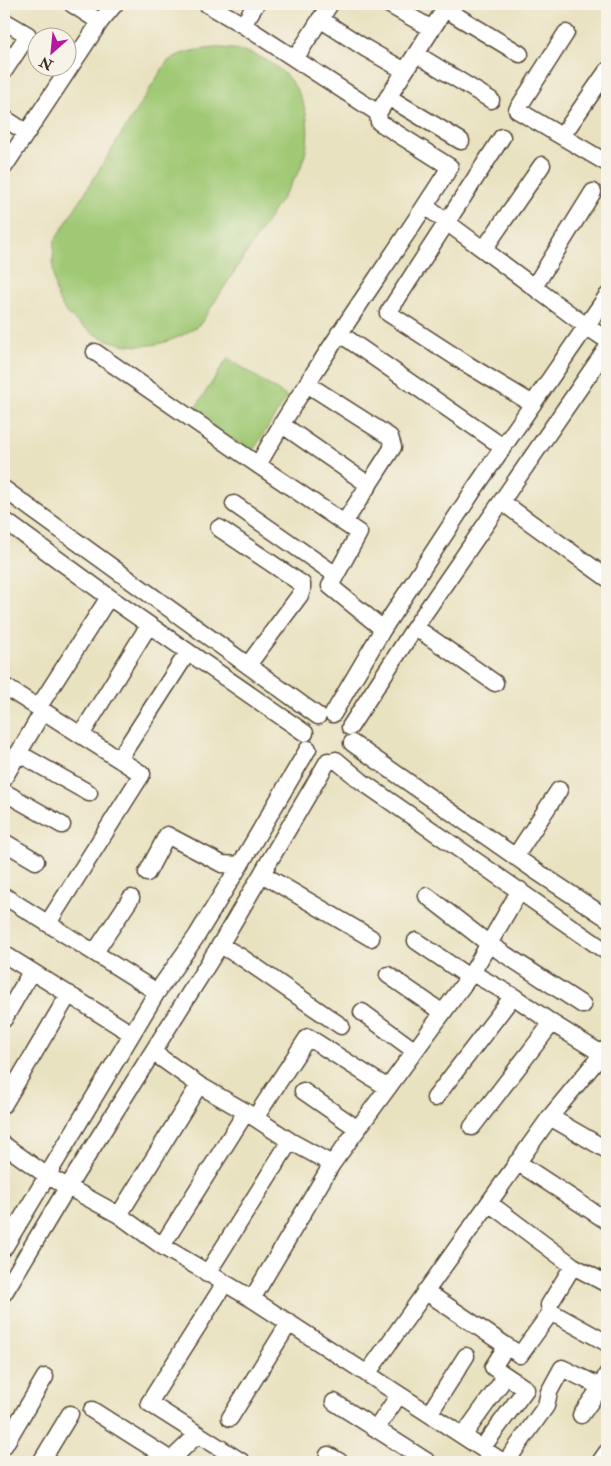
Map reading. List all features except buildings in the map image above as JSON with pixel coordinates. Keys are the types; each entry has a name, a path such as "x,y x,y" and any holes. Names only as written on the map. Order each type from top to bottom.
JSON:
{"street":[{"path":"72,4 100,22"},
{"path":"4,167 100,22 115,4"},
{"path":"208,4 244,25 378,113"},
{"path":"244,25 256,4"},
{"path":"296,59 330,4"},
{"path":"388,4 432,29"},
{"path":"258,465 281,424 339,333 426,206 450,167 379,122 378,113 388,97 447,6 520,54"},
{"path":"320,19 405,71"},
{"path":"4,21 28,35 4,71"},
{"path":"566,33 517,110 607,163"},
{"path":"416,54 491,100"},
{"path":"562,136 607,71"},
{"path":"388,97 461,141"},
{"path":"4,118 27,133"},
{"path":"502,137 388,313 532,404"},
{"path":"484,249 542,165"},
{"path":"534,287 593,192"},
{"path":"426,206 607,340"},
{"path":"4,1248 157,992 196,937 240,865 306,741 307,726 325,715 503,447 607,296"},
{"path":"339,333 503,447"},
{"path":"4,520 188,652 306,741 313,755 320,759 332,760 343,756 349,750 351,735 415,628 607,348"},
{"path":"95,352 258,465 359,532 330,586 383,629"},
{"path":"307,384 390,437 393,447 344,523"},
{"path":"281,424 369,485"},
{"path":"4,489 248,665 325,715 340,716 346,721 351,735 407,791 437,817 607,941"},
{"path":"502,502 607,578"},
{"path":"234,504 336,575"},
{"path":"219,528 302,584 300,595 248,665"},
{"path":"4,778 40,709 109,597"},
{"path":"81,735 149,625"},
{"path":"415,628 495,683"},
{"path":"118,759 188,652"},
{"path":"4,686 142,774 48,923"},
{"path":"18,753 89,792"},
{"path":"332,760 607,952"},
{"path":"4,1293 67,1188 154,1053 332,760"},
{"path":"377,760 607,918"},
{"path":"361,781 404,799 437,817 607,931"},
{"path":"516,857 559,790"},
{"path":"4,792 62,825"},
{"path":"147,873 167,835 222,864 240,865"},
{"path":"4,842 36,861"},
{"path":"262,874 371,938"},
{"path":"252,1299 332,1164 470,975 520,890"},
{"path":"4,896 157,992"},
{"path":"427,896 489,944 584,1005"},
{"path":"94,952 130,898"},
{"path":"367,1374 550,1117 606,1053 552,1023 514,996 470,975 416,941"},
{"path":"220,945 241,957 341,1026"},
{"path":"4,954 132,1034"},
{"path":"4,1020 31,972"},
{"path":"388,975 443,1013"},
{"path":"4,1104 69,994"},
{"path":"435,1098 514,996"},
{"path":"362,1012 415,1051"},
{"path":"472,1127 552,1023"},
{"path":"162,1246 251,1115 308,1037 388,1088"},
{"path":"154,1053 199,1085 251,1115 290,1141 332,1164"},
{"path":"119,1215 199,1085"},
{"path":"303,1091 358,1129"},
{"path":"550,1117 607,1150"},
{"path":"207,1274 290,1141"},
{"path":"4,1145 46,1175 119,1215 162,1246 252,1299 504,1462 546,1406 549,1392 562,1368 604,1380 581,1415"},
{"path":"517,1162 607,1221"},
{"path":"488,1203 573,1266 607,1284"},
{"path":"573,1266 549,1305 551,1312 607,1343"},
{"path":"226,1284 149,1403 242,1462"},
{"path":"425,1291 480,1322 506,1347 520,1355 551,1312"},
{"path":"230,1418 289,1323"},
{"path":"482,1448 526,1388 493,1366 506,1347"},
{"path":"428,1414 466,1356"},
{"path":"4,1446 46,1377"},
{"path":"463,1436 501,1383"},
{"path":"376,1429 398,1395"},
{"path":"334,1402 428,1462"},
{"path":"92,1410 171,1460 198,1434"},
{"path":"41,1462 70,1414"},
{"path":"600,1462 607,1452"}],"green space":[{"path":"215,48 240,50 261,58 279,69 293,84 303,103 307,123 307,146 300,170 201,323 173,339 158,344 143,346 113,342 98,336 84,327 64,310 58,299 54,284 54,242 166,63 177,56 195,50"},
{"path":"228,358 287,397 252,452 192,413"}]}
